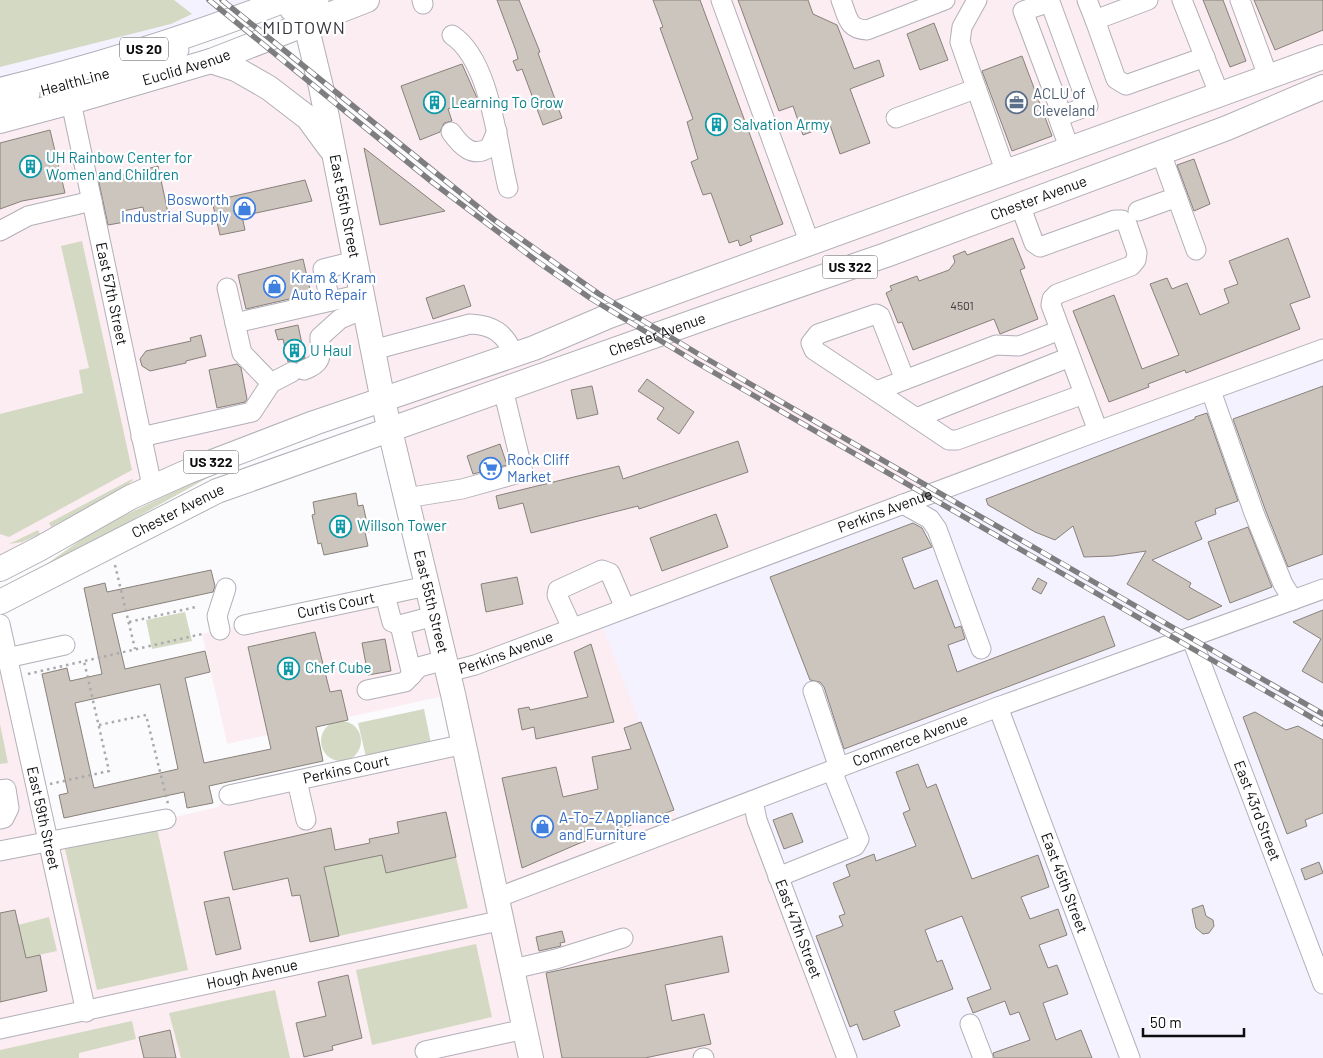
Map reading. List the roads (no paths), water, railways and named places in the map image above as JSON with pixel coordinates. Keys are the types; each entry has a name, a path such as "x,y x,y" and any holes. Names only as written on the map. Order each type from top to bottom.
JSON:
{"main road":[{"name":"Euclid Avenue","path":"0,90 66,74 222,24 303,6 367,0"},
{"name":"Euclid Avenue","path":"0,120 71,102 210,61 303,6"},
{"name":"East 55th Street","path":"303,6 335,154 389,429 465,744 531,1058"},
{"name":"Chester Avenue","path":"0,568 39,550 152,486 257,444 514,355 609,316 1220,96 1323,57"},
{"path":"210,61 236,69 269,88 308,118 335,154"},
{"name":"Chester Avenue","path":"0,602 217,491 886,255 1161,153 1323,88"}],"street":[{"path":"721,0 810,244"},
{"path":"841,0 852,26 857,29 867,30 945,0"},
{"path":"977,0 962,28 960,42 1006,173"},
{"path":"1088,0 1116,79 1126,85 1205,57"},
{"path":"1095,20 1148,0"},
{"path":"1182,0 1220,96"},
{"path":"1240,0 1269,78"},
{"path":"1058,117 1088,106 1050,2 1023,12 1058,104 1058,117 1070,150"},
{"name":"HealthLine","path":"0,102 143,63 303,6"},
{"path":"452,35 462,42 472,55 497,131 499,153 508,188"},
{"path":"896,118 975,88"},
{"name":"East 57th Street","path":"71,102 152,486"},
{"path":"451,132 461,147 477,152 490,147 497,131"},
{"path":"1161,153 1196,250"},
{"path":"1138,211 1177,196"},
{"path":"0,231 28,216 92,201"},
{"path":"1020,205 1034,243 1040,247 1115,220 1122,220 1127,224 1137,253 1136,260 1131,266 1057,294 1052,299 1051,305 1098,431"},
{"path":"330,301 324,269 355,261"},
{"path":"227,288 242,353 271,383"},
{"path":"235,322 330,301 363,301"},
{"path":"141,437 252,412 271,383 298,371 316,366 320,360 320,338 363,301"},
{"path":"905,380 880,316 876,314 818,334 811,343 814,350 949,440 957,440 1084,394"},
{"path":"373,350 476,324 497,329 508,342 514,355"},
{"path":"876,391 996,345 1019,346 1060,330"},
{"name":"Perkins Avenue","path":"367,690 405,682 419,667 475,665 1098,431 1323,349"},
{"path":"916,418 1070,357"},
{"path":"406,498 462,489 523,472 503,389"},
{"path":"1211,391 1254,513 1283,584 1293,600"},
{"path":"903,504 930,519 937,529 981,648"},
{"path":"572,628 557,595 558,590 602,570 610,573 625,608"},
{"name":"Curtis Court","path":"244,625 426,586"},
{"path":"220,630 217,616 226,588"},
{"name":"Commerce Avenue","path":"501,909 753,801 998,707 1323,589"},
{"path":"385,595 392,622 400,625 434,616"},
{"name":"East 59th Street","path":"0,624 46,841 86,1012"},
{"path":"400,625 412,675"},
{"name":"East 43rd Street","path":"1191,638 1323,984"},
{"path":"7,658 65,645"},
{"path":"778,877 855,846 859,840 813,691"},
{"name":"East 45th Street","path":"998,707 1130,1058"},
{"name":"Perkins Court","path":"229,795 465,744"},
{"path":"0,819 4,818 9,808 3,789 32,771"},
{"path":"297,781 306,820"},
{"name":"East 47th Street","path":"753,801 757,820 847,1058"},
{"path":"0,852 46,841 60,840 167,814"},
{"name":"Hough Avenue","path":"0,1029 86,1012 501,909"},
{"path":"513,969 556,959 623,938"},
{"path":"970,1024 983,1058"},
{"path":"425,1051 525,1029"}],"railway":[{"path":"209,0 432,182 538,262 590,298 694,361 1323,724"},
{"path":"222,0 493,219 599,294 700,355 1323,714"}],"place":[{"name":"Learning To Grow","path":"435,103"},
{"name":"ACLU of Cleveland","path":"1017,103"},
{"name":"Salvation Army","path":"717,125"},
{"name":"UH Rainbow Center for Women and Children","path":"30,167"},
{"name":"Bosworth Industrial Supply","path":"245,209"},
{"name":"Kram & Kram Auto Repair","path":"275,287"},
{"name":"U Haul","path":"294,351"},
{"name":"Rock Cliff Market","path":"491,469"},
{"name":"Willson Tower","path":"341,526"},
{"name":"Chef Cube","path":"289,668"},
{"name":"A-To-Z Appliance and Furniture","path":"543,827"}],"district":[{"name":"MIDTOWN","path":"304,28"}]}
